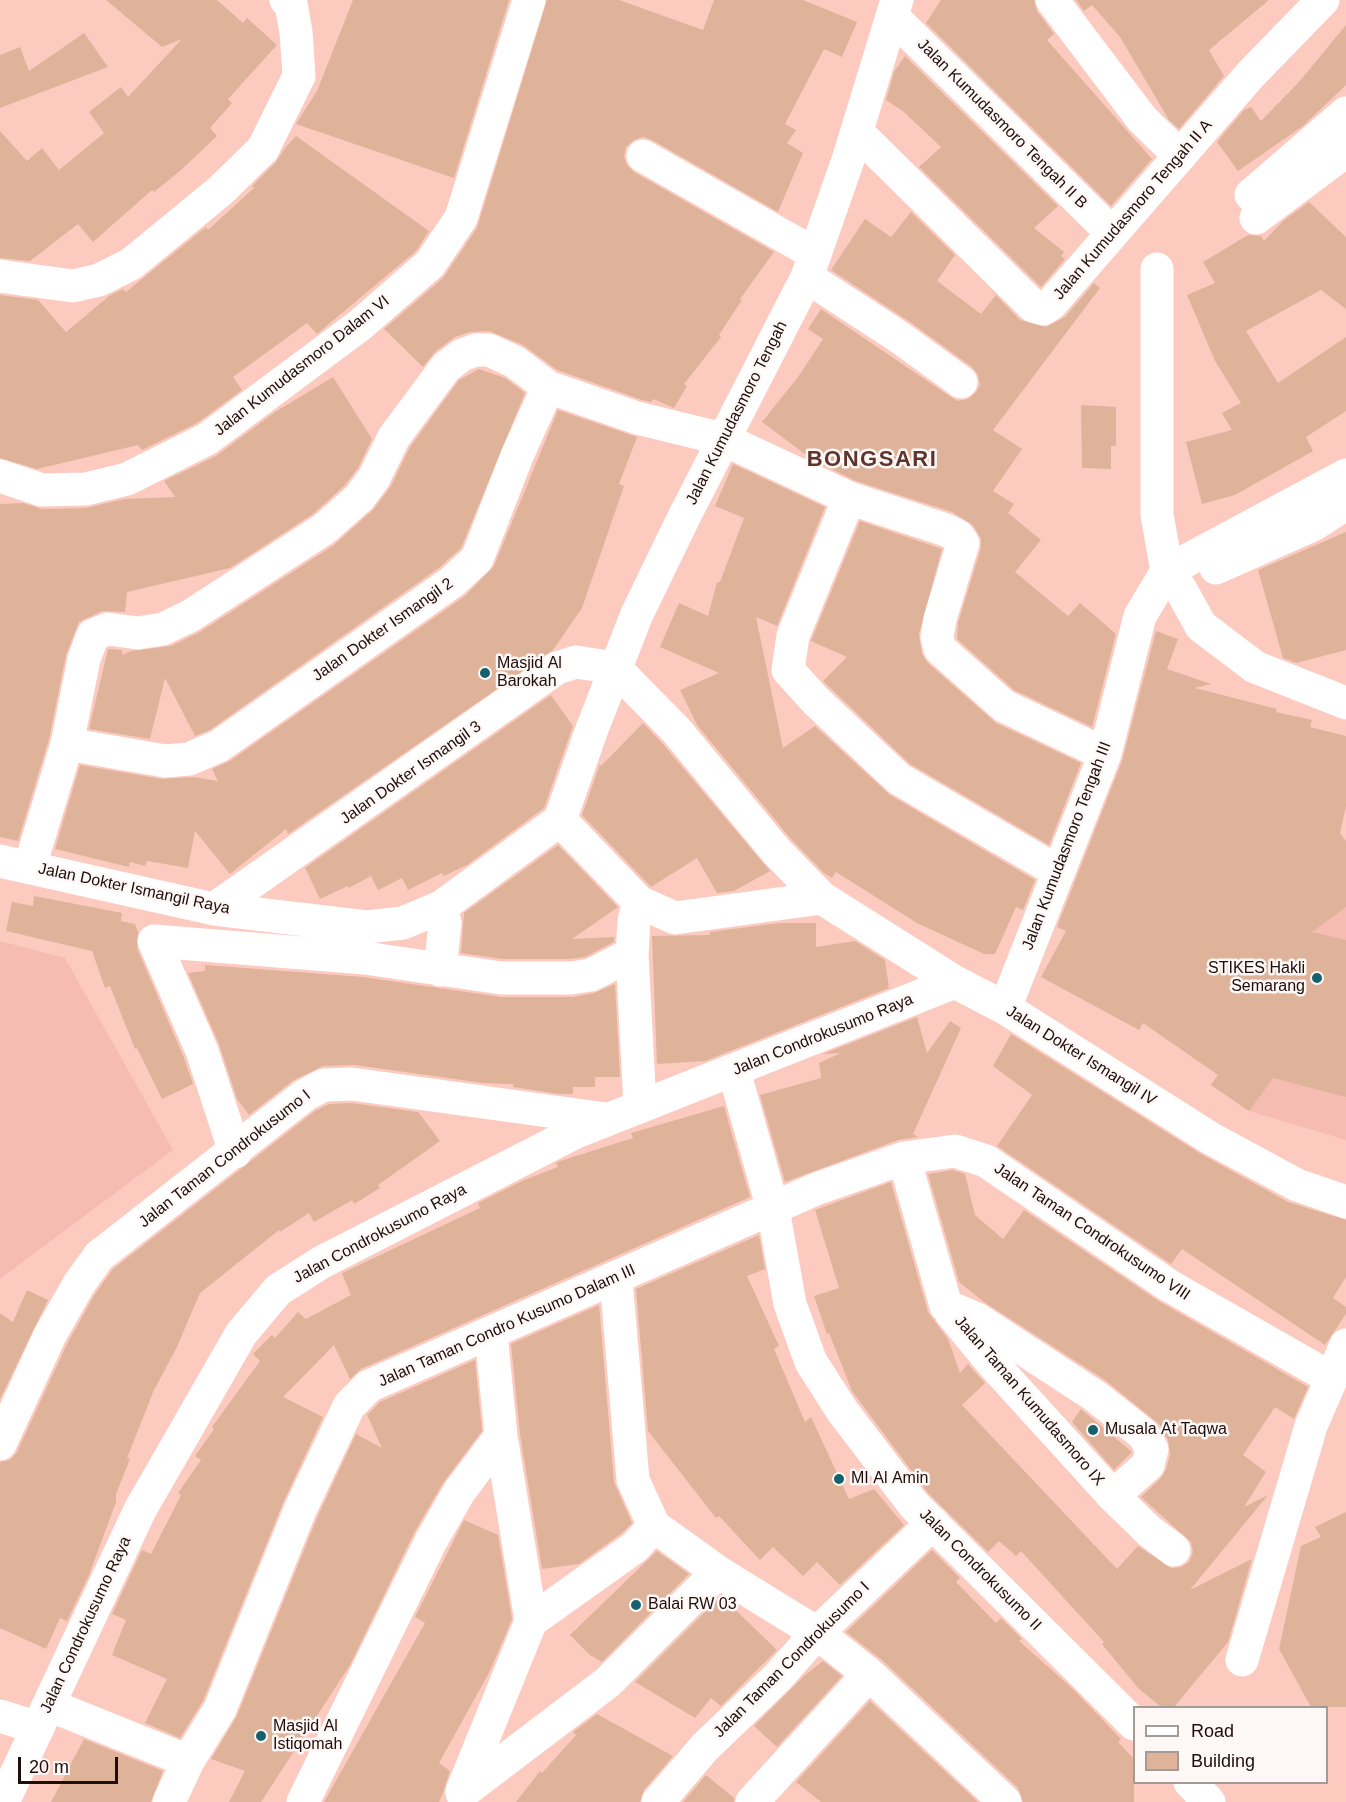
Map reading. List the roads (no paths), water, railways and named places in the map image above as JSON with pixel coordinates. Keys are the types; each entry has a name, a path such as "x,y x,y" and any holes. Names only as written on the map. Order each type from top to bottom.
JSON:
{"street":[{"path":"0,276 73,286 99,280 131,264 220,191 263,149 299,76 296,32 291,4 286,0"},
{"name":"Jalan Kumudasmoro Dalam VI","path":"0,476 42,490 86,489 137,474 207,439 360,325 430,264 461,218 530,0"},
{"path":"1052,0 1142,119 1180,156"},
{"name":"Jalan Kumudasmoro Tengah II A","path":"857,132 1033,306 1043,309 1051,304 1111,232 1251,74 1323,0"},
{"name":"Jalan Kumudasmoro Tengah","path":"560,820 615,668 642,604 811,266 857,132 895,8"},
{"name":"Jalan Kumudasmoro Tengah II B","path":"895,8 1111,232"},
{"path":"1346,113 1253,206 1346,151"},
{"path":"644,156 811,266 880,324 961,382"},
{"path":"1156,269 1157,515 1174,580 1201,626 1255,667 1346,703"},
{"path":"15,864 67,744 84,659 93,635 108,629 138,633 163,629 190,616 324,529 359,498 374,478 394,437 446,367 476,350 489,350 515,362 548,387 637,418 723,439 849,498 958,536 963,543 940,619 937,637 940,649 1004,706 1104,754"},
{"name":"Jalan Dokter Ismangil 2","path":"67,744 165,761 189,759 219,746 452,582 477,559 517,456 548,387"},
{"path":"1174,580 1346,475"},
{"path":"849,498 793,636 788,670 816,701 899,779 1057,871"},
{"path":"1174,580 1233,559 1312,525 1346,504"},
{"name":"Jalan Kumudasmoro Tengah III","path":"1005,1008 1104,754 1140,616 1174,580"},
{"name":"Jalan Dokter Ismangil 3","path":"214,909 456,742 557,668 576,662 615,668"},
{"name":"Jalan Dokter Ismangil IV","path":"615,668 676,730 777,852 822,898 955,982 1005,1008 1210,1138 1297,1185 1346,1202"},
{"path":"560,820 639,902 675,918 822,898"},
{"name":"Jalan Dokter Ismangil Raya","path":"15,864 214,909 367,927 403,923 441,907 560,820"},
{"path":"639,902 634,921 632,954 640,1106"},
{"path":"440,970 445,923 441,907"},
{"path":"235,1152 202,1051 154,941 365,958 501,978 571,978 591,975 632,954"},
{"name":"Jalan Condrokusumo Raya","path":"3,1802 140,1510 241,1334 278,1290 322,1262 606,1119 734,1071 955,982"},
{"name":"Jalan Condrokusumo II","path":"734,1071 773,1209 790,1304 811,1362 843,1412 914,1505 1132,1721"},
{"name":"Jalan Taman Condrokusumo I","path":"0,1444 50,1335 92,1264 305,1095 324,1085 352,1084 606,1119"},
{"name":"Jalan Taman Condrokusumo VIII","path":"773,1209 816,1189 904,1158 955,1151 986,1161 1168,1285 1331,1378"},
{"name":"Jalan Taman Kumudasmoro IX","path":"904,1158 946,1306 993,1364 1113,1497 1149,1531 1174,1550"},
{"name":"Jalan Taman Condro Kusumo Dalam III","path":"169,1802 188,1761 220,1709 300,1510 350,1406 369,1386 773,1209"},
{"path":"616,1279 633,1480 654,1526 718,1572 817,1633 869,1674 1005,1802"},
{"name":"Jalan Taman Kumudasmoro IX","path":"946,1306 977,1319 1095,1396 1143,1434 1152,1449 1148,1465 1113,1497"},
{"path":"458,1797 531,1620 501,1436 491,1334"},
{"path":"1242,1660 1311,1426 1346,1346"},
{"path":"303,1802 431,1541 459,1492 501,1436"},
{"name":"Jalan Taman Condrokusumo I","path":"658,1802 705,1747 777,1678 817,1633 933,1523"},
{"path":"531,1620 635,1547 654,1526"},
{"path":"458,1797 608,1682 718,1572"},
{"path":"752,1802 869,1674"},
{"path":"0,1716 43,1716 188,1761"},
{"path":"1192,1784 1209,1802"}],"place":[{"name":"Masjid Al Barokah","path":"485,673"},
{"name":"STIKES Hakli Semarang","path":"1317,978"},
{"name":"Musala At Taqwa","path":"1093,1430"},
{"name":"MI Al Amin","path":"839,1479"},
{"name":"Balai RW 03","path":"636,1605"},
{"name":"Masjid Al Istiqomah","path":"261,1736"}],"district":[{"name":"BONGSARI","path":"872,460"}]}
